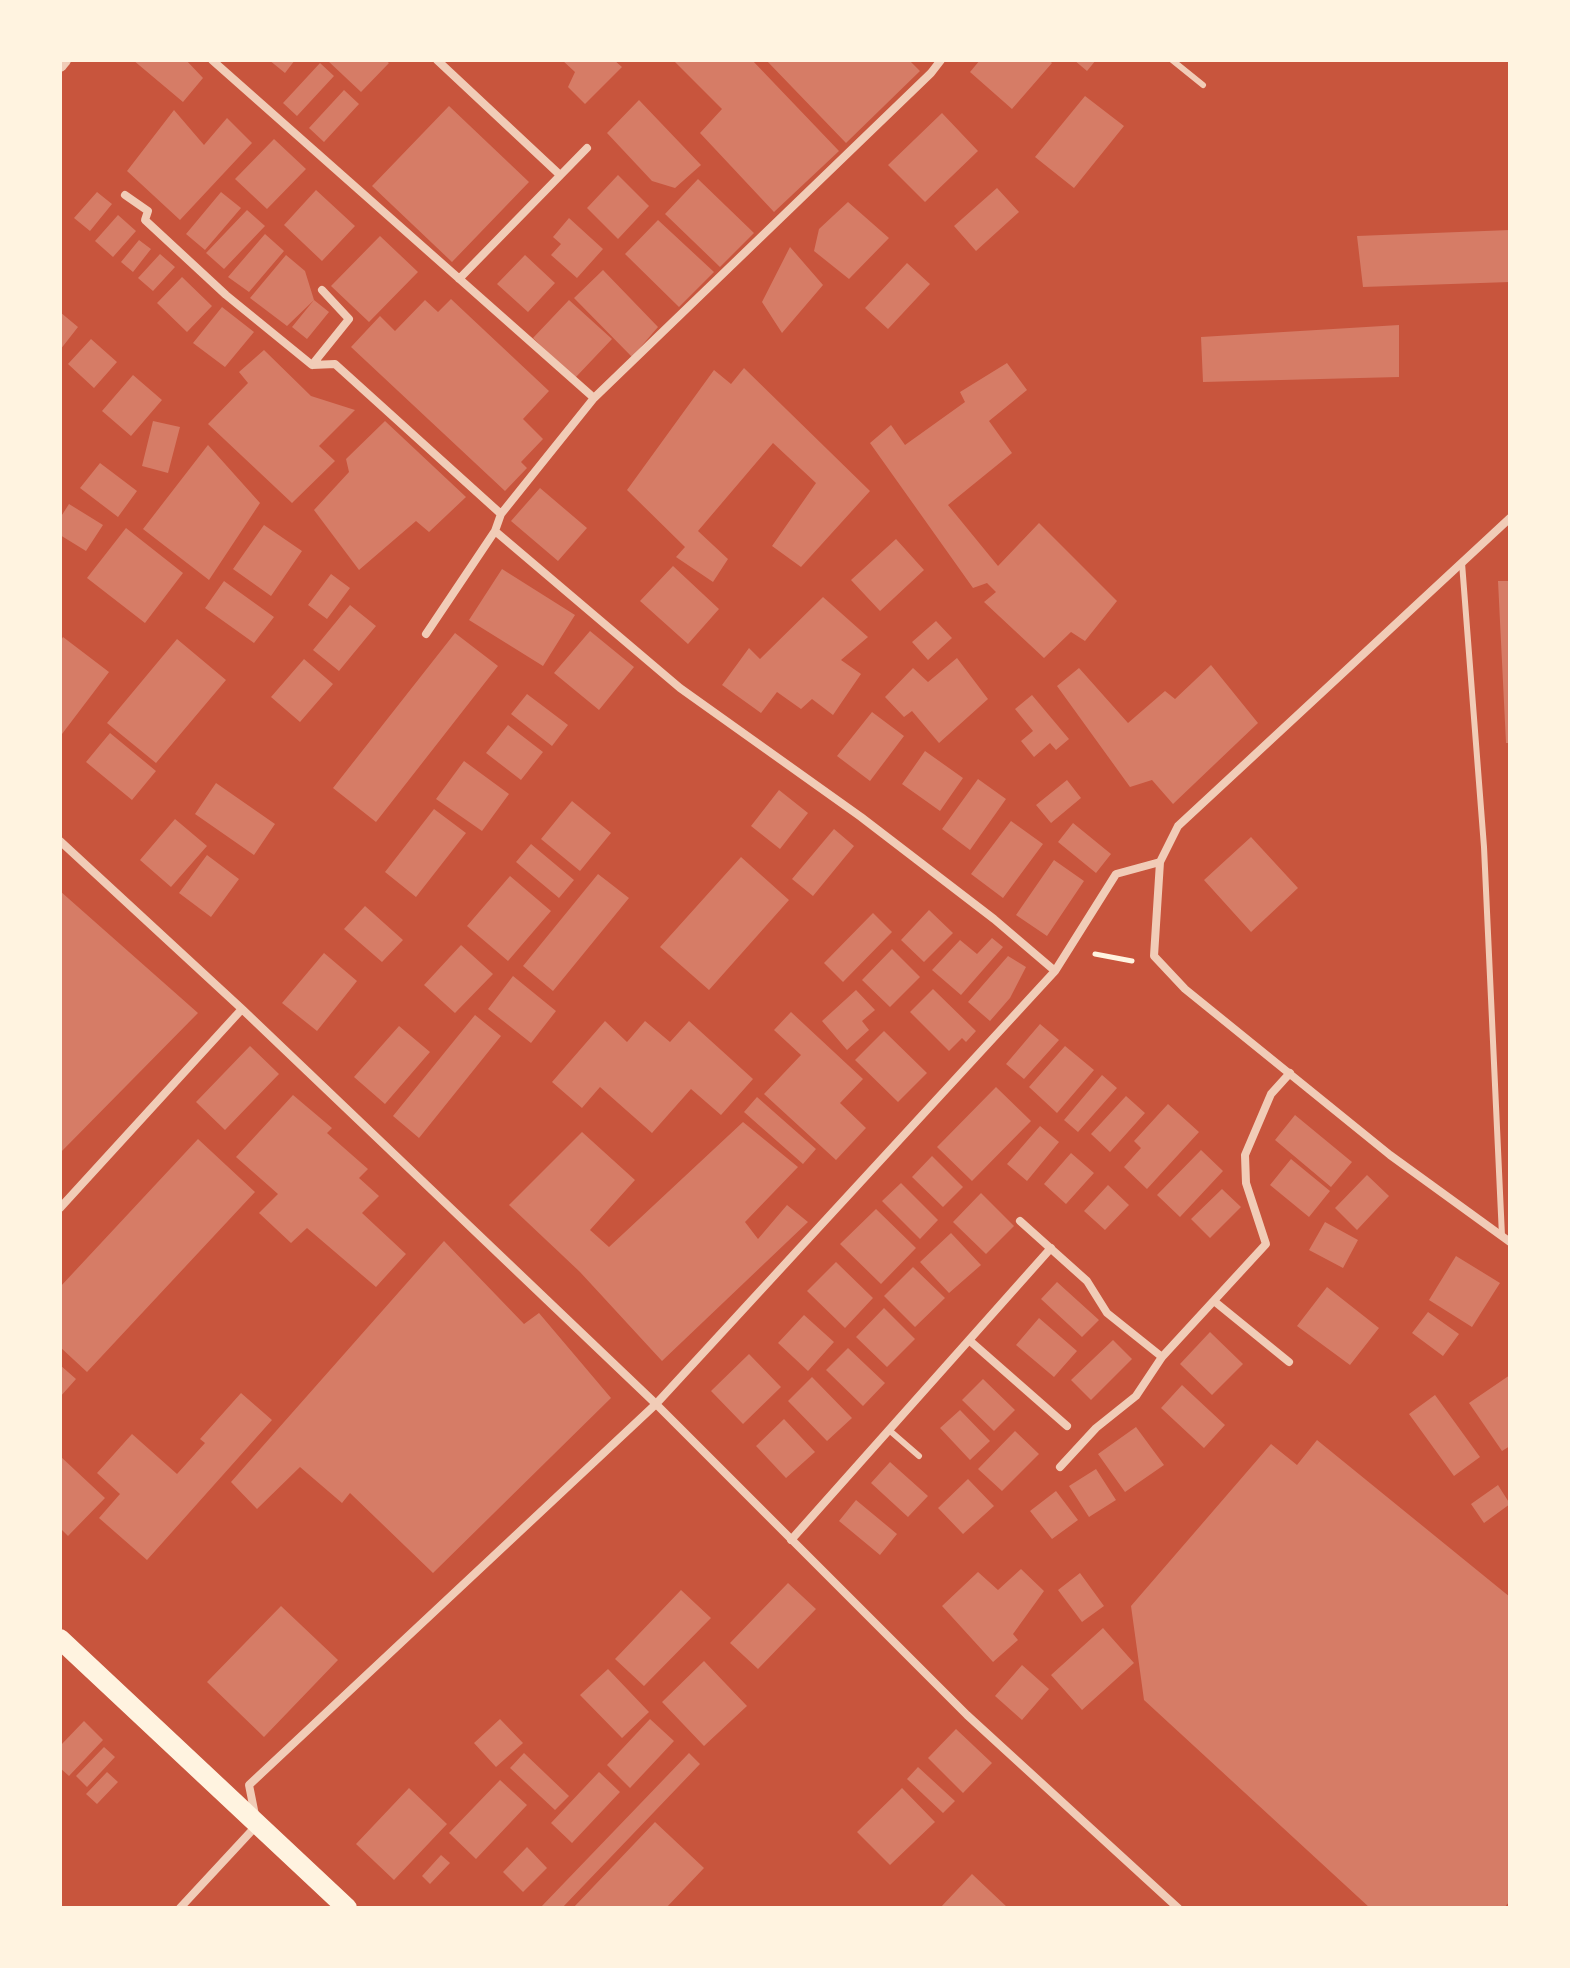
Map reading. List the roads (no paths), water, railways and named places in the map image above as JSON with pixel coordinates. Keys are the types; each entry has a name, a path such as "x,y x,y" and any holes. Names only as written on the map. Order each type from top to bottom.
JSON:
{"main road":[{"path":"60,1639 347,1908"}],"street":[{"path":"60,65 64,60"},
{"path":"212,60 594,398"},
{"path":"437,60 560,175"},
{"path":"426,634 495,531 501,514 594,398 941,60"},
{"path":"459,279 587,148"},
{"path":"125,195 148,211 145,220 226,295 312,365 335,364 501,514"},
{"path":"312,365 349,319 322,290"},
{"path":"1510,518 1178,826 1160,862 1154,956 1185,989 1390,1155 1510,1242"},
{"path":"495,531 680,688 861,817 994,919 1055,971"},
{"path":"60,841 242,1009 656,1404 967,1715 1178,1908"},
{"path":"180,1908 257,1825 249,1785 656,1404 1055,971 1116,874 1160,862"},
{"path":"60,1208 242,1009"},
{"path":"1060,1467 1096,1428 1136,1396 1162,1357 1266,1244 1246,1183 1245,1155 1271,1094 1290,1073"},
{"path":"1020,1221 1087,1281 1107,1313 1162,1357"},
{"path":"791,1540 1051,1248"},
{"path":"1214,1301 1289,1362"},
{"path":"969,1340 1067,1426"}],"lane":[{"path":"1172,60 1203,85"},
{"path":"1462,563 1484,847 1502,1236"},
{"path":"889,1430 919,1456"}]}
